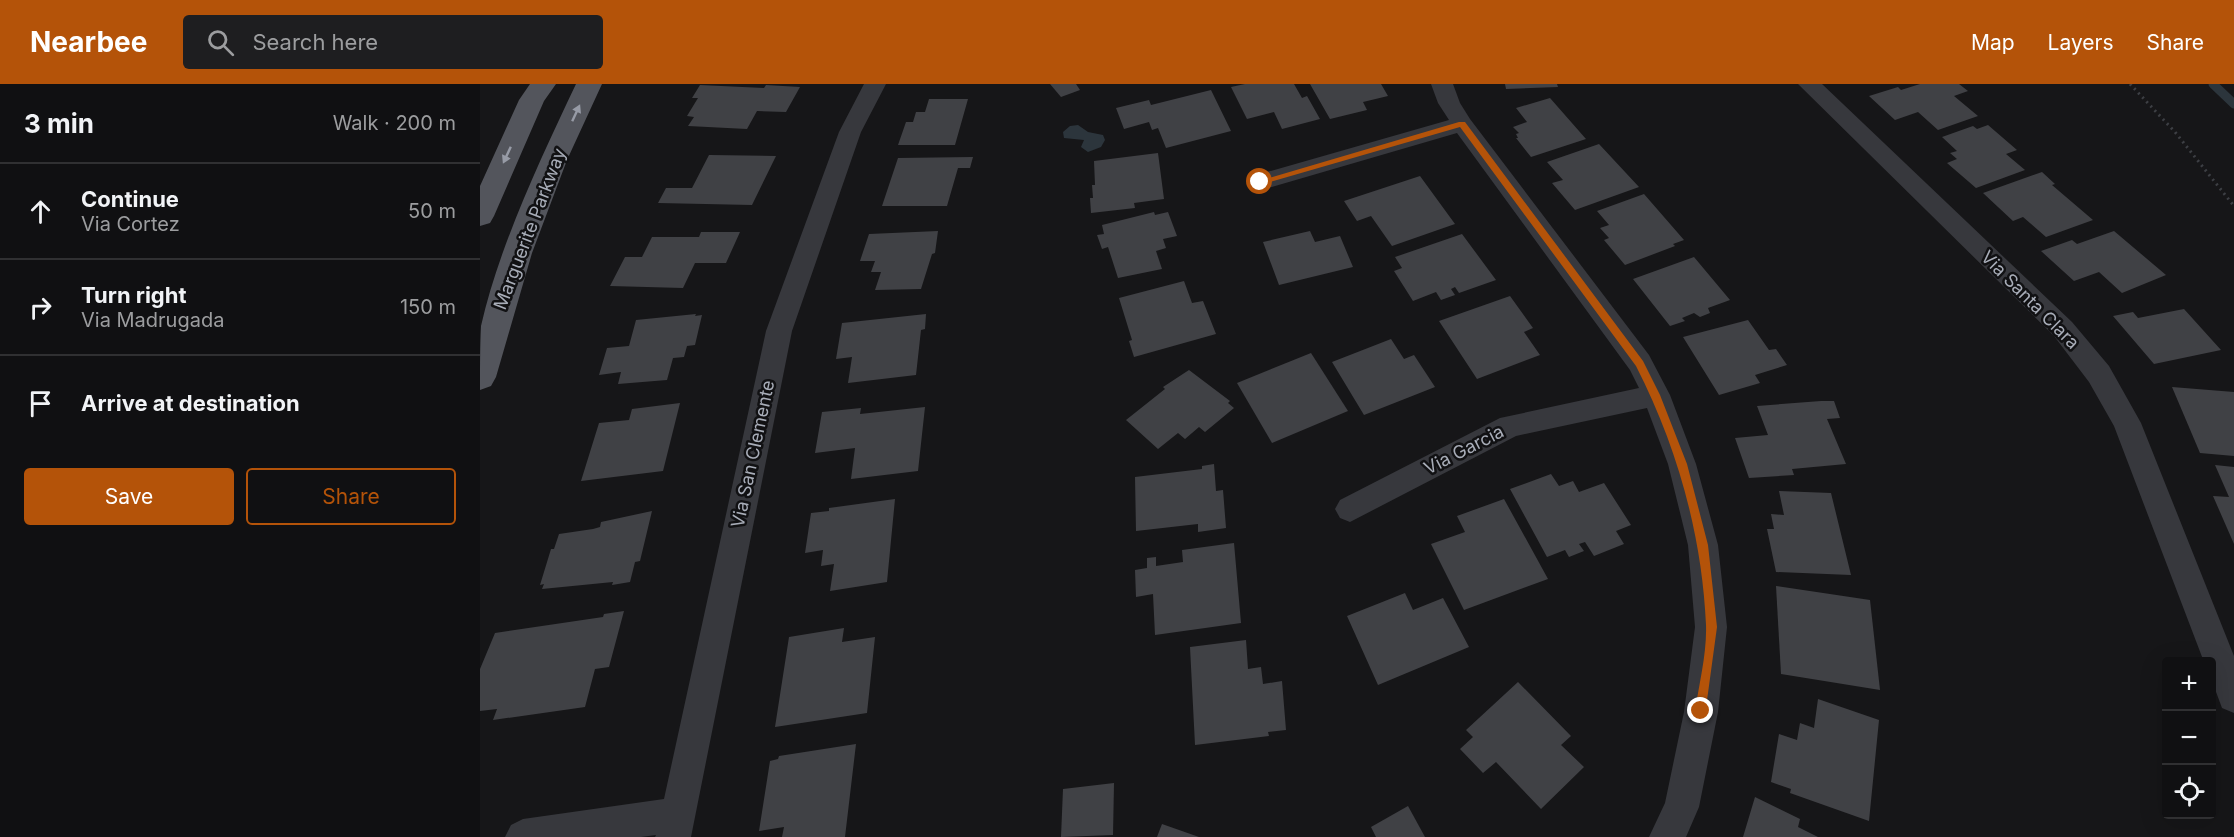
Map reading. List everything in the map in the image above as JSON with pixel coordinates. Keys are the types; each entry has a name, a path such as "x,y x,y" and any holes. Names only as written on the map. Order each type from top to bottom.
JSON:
{"main road":[{"path":"480,216 532,100 543,84"},
{"name":"Marguerite Parkway","path":"480,377 518,253 554,160 589,84"}],"street":[{"name":"Via San Clemente","path":"676,825 779,331 850,132 875,84"},
{"path":"1442,84 1449,103 1462,124 1640,363 1656,395 1682,464 1703,545 1711,627 1701,711 1682,807 1667,837"},
{"name":"Via Santa Clara","path":"1809,84 2063,329 2099,374 2127,423 2234,697"},
{"path":"1260,182 1462,124"},
{"name":"Via Garcia","path":"1350,509 1510,426 1656,395"},
{"path":"523,837 676,825"}],"path":[{"path":"2130,84 2175,132 2234,206"}],"shaded area":[{"path":"1078,125 1088,132 1103,135 1105,140 1101,147 1088,152 1081,147 1084,140 1064,138 1063,132 1070,126"}],"building":[{"path":"1050,84 1076,84 1080,90 1061,97"},
{"path":"1245,84 1294,84 1302,98 1307,96 1320,119 1282,129 1274,112 1247,119 1231,87"},
{"path":"1310,84 1381,84 1388,96 1363,102 1367,110 1330,119"},
{"path":"1505,84 1557,84 1558,87 1506,89"},
{"path":"1920,84 1959,84 1968,91 1954,96 1978,116 1938,130 1918,112 1895,120 1869,96 1898,87 1901,90"},
{"path":"700,85 800,87 786,112 757,111 747,129 688,126 694,117 687,116 698,98 692,98"},
{"path":"1211,90 1231,131 1166,148 1158,128 1152,130 1149,122 1124,129 1116,108 1149,100 1151,105"},
{"path":"1550,98 1586,139 1531,157 1516,138 1518,138 1516,134 1519,133 1513,127 1527,122 1516,108"},
{"path":"929,99 968,99 955,145 898,145 906,122 913,122 916,112 925,112"},
{"path":"1988,125 2017,150 2006,154 2025,170 1976,188 1947,163 1957,159 1950,153 1957,151 1942,137 1973,126 1977,129"},
{"path":"1599,144 1639,187 1575,210 1552,183 1563,180 1547,162"},
{"path":"1158,153 1164,199 1134,203 1135,208 1091,213 1090,198 1093,198 1092,185 1095,185 1094,161"},
{"path":"709,155 776,156 752,205 658,203 666,188 692,188"},
{"path":"973,157 970,168 958,168 947,206 882,206 898,158"},
{"path":"2042,172 2055,184 2052,185 2093,220 2046,237 2023,217 2013,221 1983,193"},
{"path":"1420,176 1455,224 1392,246 1371,216 1357,221 1344,201"},
{"path":"1644,194 1684,240 1673,244 1675,246 1625,265 1604,240 1609,238 1600,228 1609,225 1597,211"},
{"path":"1154,212 1155,215 1168,212 1177,236 1163,239 1166,248 1156,251 1162,269 1118,278 1108,247 1102,249 1097,235 1104,234 1102,225"},
{"path":"938,231 935,253 932,254 921,289 875,290 881,272 871,272 875,261 860,261 869,234"},
{"path":"1310,231 1315,242 1340,236 1353,267 1279,285 1263,242"},
{"path":"2114,231 2166,275 2122,293 2099,272 2074,281 2041,251 2072,240 2077,244"},
{"path":"701,232 740,232 726,263 695,263 683,288 610,286 625,257 642,257 652,237 699,237"},
{"path":"1462,234 1496,280 1459,293 1455,287 1451,289 1455,295 1441,300 1436,292 1413,301 1394,271 1402,268 1395,257"},
{"path":"1694,257 1730,300 1708,308 1710,313 1700,317 1694,313 1682,318 1685,321 1670,326 1633,279"},
{"path":"1184,281 1192,303 1203,301 1216,334 1134,357 1129,341 1132,340 1119,298"},
{"path":"1510,296 1533,328 1524,332 1540,355 1477,379 1439,321"},
{"path":"2184,309 2221,350 2154,364 2113,316 2133,312 2138,318"},
{"path":"696,314 695,316 702,315 695,345 687,346 684,357 673,358 667,380 618,384 621,372 599,375 607,348 629,346 636,320"},
{"path":"926,314 925,329 921,330 916,375 848,383 852,357 836,359 842,323"},
{"path":"1748,320 1769,350 1776,349 1787,365 1755,375 1760,383 1719,395 1683,337"},
{"path":"1391,339 1404,359 1414,355 1435,387 1364,415 1332,362"},
{"path":"1311,353 1348,411 1272,443 1237,383"},
{"path":"1189,370 1230,401 1228,403 1234,408 1205,432 1199,427 1185,439 1178,433 1158,449 1126,420 1165,389 1163,387"},
{"path":"2172,387 2234,392 2234,456 2200,453"},
{"path":"1834,401 1840,418 1827,419 1846,464 1792,469 1794,475 1749,478 1735,438 1768,435 1757,406"},
{"path":"680,403 663,471 581,481 599,423 629,420 632,409"},
{"path":"925,407 918,471 851,479 855,448 815,453 822,412 861,408 860,414"},
{"path":"1214,464 1216,491 1223,490 1226,528 1198,532 1198,524 1136,531 1135,477 1202,469 1202,466"},
{"path":"2215,465 2234,467 2234,544 2213,496 2229,497"},
{"path":"1551,474 1559,486 1573,481 1579,492 1604,483 1631,525 1616,531 1624,544 1594,556 1585,542 1579,544 1584,551 1569,557 1565,550 1547,557 1510,489"},
{"path":"1779,491 1831,493 1851,575 1776,572 1767,529 1774,529 1771,514 1784,515"},
{"path":"895,499 887,582 830,591 834,564 821,566 823,550 805,553 811,513 829,511 829,508"},
{"path":"1504,499 1548,579 1464,610 1431,544 1465,532 1457,516"},
{"path":"652,511 640,561 635,562 630,582 542,589 544,584 540,585 551,549 554,549 559,534 593,529 600,527 601,522"},
{"path":"1234,543 1241,623 1155,635 1153,594 1136,597 1135,570 1147,568 1147,558 1156,557 1156,566 1183,562 1182,550"},
{"path":"1776,586 1870,600 1880,690 1781,674"},
{"path":"1405,593 1413,610 1443,598 1469,647 1378,685 1347,616"},
{"path":"624,611 609,667 595,669 585,707 493,720 497,709 480,711 480,669 495,633 603,617 604,614"},
{"path":"844,628 842,642 875,637 867,713 775,727 789,637"},
{"path":"1246,640 1248,669 1261,667 1263,684 1282,681 1286,730 1268,732 1269,736 1195,745 1190,647"},
{"path":"1518,682 1571,736 1561,745 1584,767 1541,809 1496,762 1483,773 1460,749 1473,737 1466,730"},
{"path":"1818,699 1879,720 1869,821 1790,793 1791,789 1771,782 1779,734 1797,740 1800,723 1814,728"},
{"path":"856,744 845,837 782,837 784,827 759,831 770,761 778,759 779,756"},
{"path":"1114,783 1113,835 1061,837 1063,789"},
{"path":"1755,797 1800,819 1798,827 1818,837 1743,837"},
{"path":"1408,806 1425,837 1376,837 1371,827"},
{"path":"1162,824 1199,837 1157,837"}],"waterway":[{"path":"2213,84 2234,104"}],"route":[{"path":"1260,182 1462,124 1640,363 1656,395 1682,464 1703,545 1711,627 1701,711"}]}
